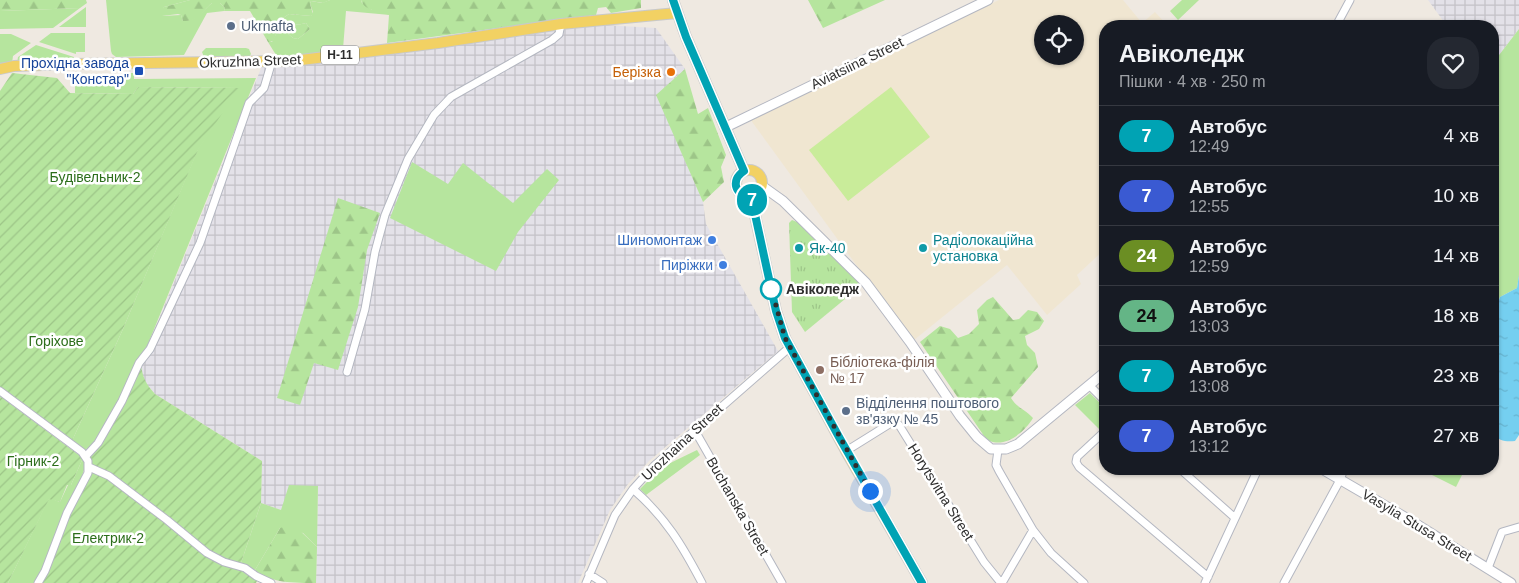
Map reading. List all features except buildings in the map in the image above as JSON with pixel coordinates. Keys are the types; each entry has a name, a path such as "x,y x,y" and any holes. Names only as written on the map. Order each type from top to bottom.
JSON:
{"main road":[{"path":"673,0 677,14 744,171"},
{"name":"Aviatsiina Street","path":"726,127 988,0"},
{"name":"Okruzhna Street","path":"0,69 14,66 73,64 302,60 438,43 561,24 677,14"},
{"path":"751,170 758,174 762,180 762,186 758,193 745,196 739,193 736,187 736,180 739,174 751,170"},
{"path":"762,186 783,201 866,283 985,446 998,450 1018,444 1099,377"},
{"path":"751,196 776,311 790,347 846,451 922,583"},
{"name":"Vasylia Stusa Street","path":"1332,475 1408,519 1510,583"}],"street":[{"path":"1339,20 1350,0"},
{"path":"347,372 365,309 375,252 385,215 408,159 434,115 451,97 552,40 559,34 561,24"},
{"path":"86,456 98,443 122,401 138,363 150,349 196,252 249,104 264,88 272,61"},
{"name":"Urozhaina Street","path":"586,583 615,515 633,489 654,466 694,429 790,347"},
{"path":"1089,385 1099,395"},
{"path":"0,391 82,452 86,456 89,467 86,478 67,513 45,571 38,583"},
{"name":"Horytsvitna Street","path":"846,451 892,423 899,425 984,562 1001,583"},
{"name":"Buchanska Street","path":"694,429 782,583"},
{"path":"1099,437 1078,457 1076,462 1079,467 1206,580 1255,475"},
{"path":"998,450 996,465 1033,530 1051,553 1084,583"},
{"path":"89,467 109,476 207,553 224,562 245,568 271,583"},
{"path":"1187,475 1235,518"},
{"path":"1284,583 1342,475"},
{"path":"633,489 652,506 669,526 702,583"},
{"path":"1488,568 1502,532 1519,527"},
{"path":"1001,583 1033,530"},
{"path":"589,574 603,583"}],"shaded area":[{"path":"999,0 1123,0 1140,20 1099,20 1099,255 1077,275 1081,284 1047,315 1007,265 914,340 868,281 750,119"},
{"path":"1428,0 1519,0 1519,29 1499,55 1499,20 1443,20"},
{"path":"1155,12 1162,20 1146,20"},
{"path":"585,24 656,28 685,69 657,95 703,202 706,224 778,351 649,461 628,484 610,510 578,583 316,583 318,487 281,510 261,503 262,461 155,394 145,382 142,374 141,363 262,66 294,65 440,48"}],"green space":[{"path":"0,0 86,0 87,3 80,8 0,11"},
{"path":"106,0 190,0 164,7 162,16 181,15 183,21 196,17 212,3 220,3 225,8 224,11 207,13 184,55 116,57 111,51"},
{"path":"190,0 330,0 323,3 311,1 313,14 311,16 289,14 283,18 283,21 286,23 297,25 306,23 310,29 298,39 293,38 286,32 276,34 272,42 268,42 250,11 224,11 225,8 220,3 212,3 199,16 189,21 183,21 181,15 178,14 162,16 160,13 164,7"},
{"path":"330,0 361,0 362,3 372,10 381,10 390,15 346,11 343,49 300,55 276,55 268,42 272,42 276,34 286,32 293,38 298,39 310,29 306,23 297,25 286,23 283,21 283,18 289,14 311,16 313,12 310,4 311,1 322,3"},
{"path":"361,0 641,0 641,8 611,13 606,7 598,8 596,15 387,43 389,15 369,9"},
{"path":"808,0 885,0 823,28"},
{"path":"1182,0 1199,0 1178,20 1170,11"},
{"path":"86,7 86,27 59,27"},
{"path":"80,8 53,28 0,29 0,11"},
{"path":"1519,29 1519,275 1517,288 1500,297 1499,300 1499,55"},
{"path":"51,33 85,33 85,52 76,52 76,54 39,42"},
{"path":"0,34 11,34 31,43 13,56 12,63 0,65"},
{"path":"36,45 74,57 72,60 17,63 18,57"},
{"path":"206,48 246,48 249,49 251,54 249,57 204,57 202,52"},
{"path":"685,69 698,114 708,108 726,155 721,167 724,182 703,202 656,95"},
{"name":"Будівельник-2","path":"12,73 57,78 70,93 133,94 138,87 239,88 198,150 123,329 72,441 0,388 0,91"},
{"path":"123,73 134,73 134,79 256,78 144,354 121,400 97,441 85,450 72,441 123,329 198,149 238,88 138,87 133,94 75,93 75,85 79,78 119,78"},
{"path":"891,87 930,137 848,201 809,150"},
{"path":"412,162 448,184 463,163 513,203 547,169 559,180 518,232 496,271 390,218"},
{"path":"338,198 380,213 367,250 358,307 338,370 314,363 300,405 277,398"},
{"path":"792,220 797,222 862,285 805,332 792,312 789,223"},
{"path":"993,297 1013,320 1019,319 1028,310 1037,312 1044,321 1039,329 1025,336 1027,345 1035,353 1038,367 1011,398 1033,418 1026,428 1015,437 996,443 984,435 920,342 940,326 950,329 958,338 969,334 979,324 977,310"},
{"path":"141,363 145,380 155,394 262,461 261,503 241,563 225,560 209,552 91,465 90,456 106,435 119,412"},
{"path":"1090,393 1099,402 1099,429 1075,405"},
{"name":"Гірник-2","path":"0,396 83,458 71,485 67,485 60,502 49,499 8,583 0,583"},
{"path":"697,450 700,455 646,495 640,489 662,467"},
{"path":"83,458 86,463 79,485 35,583 8,583 49,498 60,502 68,485 71,485"},
{"name":"Електрик-2","path":"92,472 129,493 184,538 240,569 257,581 256,583 42,583 69,516"},
{"path":"1432,475 1462,475 1456,487"},
{"path":"289,485 318,486 317,547 303,533 280,528 255,570 241,563 261,503 281,510"},
{"path":"293,524 317,547 316,583 275,580 267,578 255,570 280,528"}],"water":[{"path":"1519,275 1519,435 1515,441 1509,441 1499,439 1499,300 1500,297 1517,288"}],"bus line":[{"name":"7","path":"673,0 686,37 744,171 739,174 736,180 736,187 739,193 751,196 776,311 785,338 922,583"}],"place":[{"name":"Ukrnafta","path":"231,26"},
{"name":"Прохідна завода \"Констар\"","path":"139,71"},
{"name":"Берізка","path":"671,72"},
{"name":"Шиномонтаж","path":"712,240"},
{"name":"Як-40","path":"799,248"},
{"name":"Радіолокаційна установка","path":"923,248"},
{"name":"Пиріжки","path":"723,265"},
{"name":"Авіколедж","path":"771,289"},
{"name":"Бібліотека-філія № 17","path":"820,370"},
{"name":"Відділення поштового зв'язку № 45","path":"846,411"}],"route":[{"path":"771,289 770,284 785,338 870,491"}],"park label":[{"name":"Горіхове","path":"56,341"}]}
